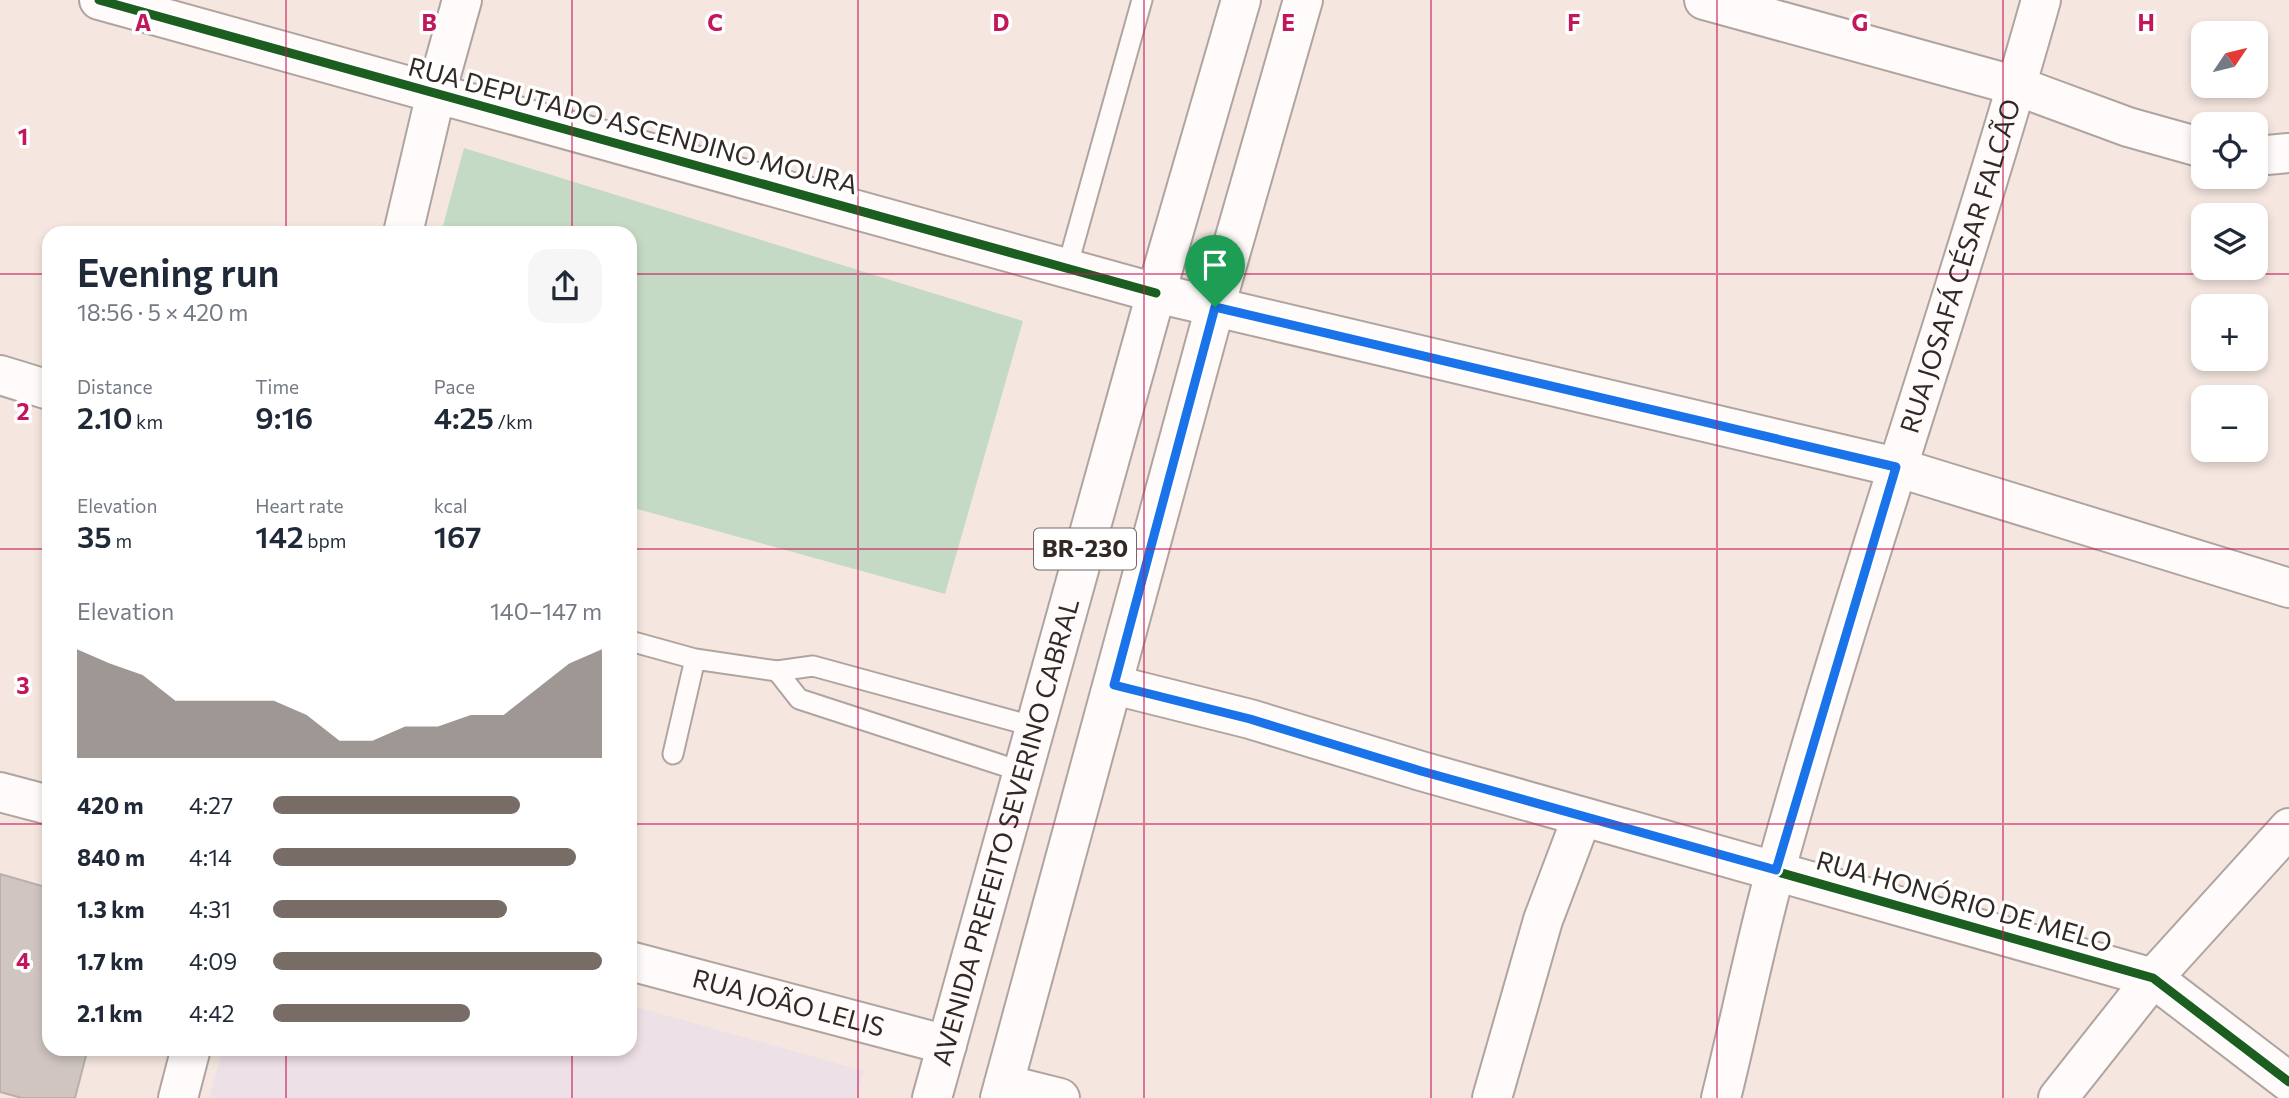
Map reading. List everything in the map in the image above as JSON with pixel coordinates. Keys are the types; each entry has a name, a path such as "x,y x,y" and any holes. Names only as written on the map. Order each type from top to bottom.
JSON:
{"street":[{"name":"RUA DEPUTADO ASCENDINO MOURA","path":"99,0 1156,293 1896,467 2289,588"},
{"path":"404,226 462,0"},
{"name":"AVENIDA PREFEITO SEVERINO CABRAL","path":"932,1098 1156,293 1241,0"},
{"name":"BR-230","path":"1002,1091 1215,307 1303,0"},
{"path":"1704,0 2017,86 2128,127 2191,145"},
{"name":"RUA JOSAFÁ CÉSAR FALCÃO","path":"1721,1098 1776,870 1896,467 2017,86 2041,0"},
{"path":"2268,155 2289,153"},
{"path":"0,375 42,388"},
{"name":"RUA HONÓRIO DE MELO","path":"1114,685 1250,719 1421,771 2154,978 2289,1082"},
{"path":"0,792 42,804"},
{"path":"1492,1098 1543,920 1582,817"},
{"path":"2058,1098 2154,978 2289,828"},
{"name":"RUA JOÃO LELIS","path":"637,963 947,1045"},
{"path":"178,1098 189,1056"},
{"path":"1002,1091 1060,1098"}],"lane":[{"path":"1067,268 1142,0"},
{"path":"637,643 695,659 777,671 813,666 1036,727"},
{"path":"673,754 695,659"},
{"path":"777,671 799,699 1023,772"}],"shaded area":[{"path":"637,1007 864,1071 856,1098 209,1098 221,1056 637,1056"}],"green space":[{"path":"464,148 1023,321 945,594 637,509 637,226 443,226"}],"building":[{"path":"0,874 42,886 42,1056 86,1056 75,1098 22,1098 0,1092"}],"cycle path":[{"path":"99,0 1156,293"},
{"path":"1215,307 1896,467"},
{"path":"1114,685 1250,719 1421,771 2153,978 2289,1082"}],"route":[{"path":"1215,307 1896,467 1776,870 1421,771 1250,719 1114,685 1215,307"}]}
